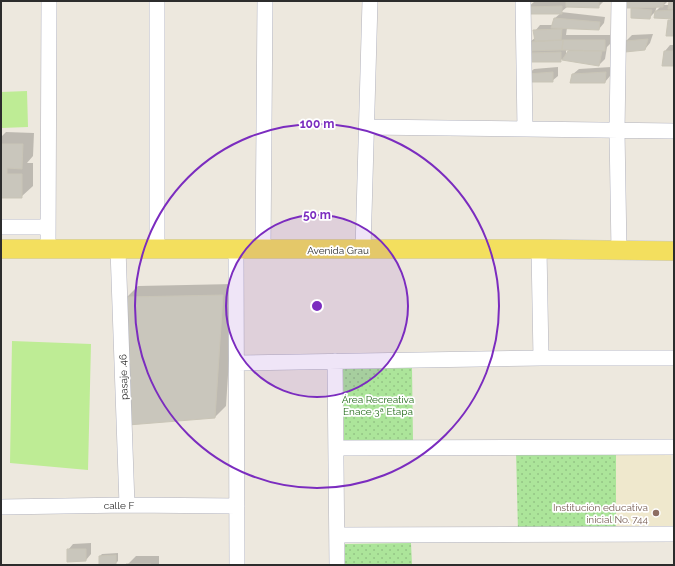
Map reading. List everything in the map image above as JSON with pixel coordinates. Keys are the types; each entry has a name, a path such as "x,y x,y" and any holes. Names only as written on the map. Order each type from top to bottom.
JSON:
{"main road":[{"name":"Avenida Grau","path":"1,249 539,249 674,251"}],"street":[{"path":"48,249 49,1"},
{"path":"157,1 157,250"},
{"path":"263,250 265,1"},
{"path":"363,250 370,1"},
{"path":"523,1 525,129"},
{"path":"619,1 617,131 619,251"},
{"path":"367,127 674,131"},
{"path":"1,227 48,226"},
{"name":"pasaje .46","path":"118,249 127,505"},
{"path":"539,249 541,358"},
{"path":"236,250 238,565"},
{"path":"237,363 541,358 674,358"},
{"path":"335,361 338,535 337,565"},
{"path":"337,448 674,447"},
{"name":"calle F","path":"1,506 237,506"},
{"path":"338,535 674,534"}],"shaded area":[{"path":"616,449 671,451 673,534 616,534"}],"green space":[{"path":"27,91 28,127 1,128 1,92"},
{"path":"12,341 91,344 88,470 10,463"},
{"name":"Área Recreativa Enace 3ª Etapa","path":"412,368 413,441 344,442 343,369"},
{"path":"616,449 616,534 518,532 516,451"},
{"path":"411,543 412,565 345,565 345,544"}],"building":[{"path":"566,1 599,1 599,8 566,7"},
{"path":"627,1 664,1 663,7 627,8"},
{"path":"669,1 674,1 674,9 668,9"},
{"path":"562,6 562,14 531,14 527,7"},
{"path":"631,8 652,10 650,19 631,18"},
{"path":"674,10 674,19 654,18 655,11"},
{"path":"554,18 600,22 599,30 551,28"},
{"path":"668,20 674,20 674,36 666,36"},
{"path":"562,29 561,40 535,41 533,30"},
{"path":"648,39 645,50 625,52 625,41"},
{"path":"563,40 562,50 527,51 529,42"},
{"path":"563,40 605,40 605,51 562,50"},
{"path":"568,51 602,51 599,66 562,60"},
{"path":"664,51 674,51 674,66 662,66"},
{"path":"561,52 561,62 526,62 528,53"},
{"path":"553,72 553,82 527,82 527,74"},
{"path":"606,72 605,83 570,83 572,74"},
{"path":"1,144 23,144 22,169 7,168 7,174 22,174 22,198 1,198"},
{"path":"223,295 215,418 128,425 125,297"},
{"path":"67,549 86,549 86,561 67,562"},
{"path":"116,555 116,565 99,565 99,556"},
{"path":"151,564 151,565 126,565"}],"place":[{"name":"Institución educativa inicial No. 744","path":"656,513"}]}
